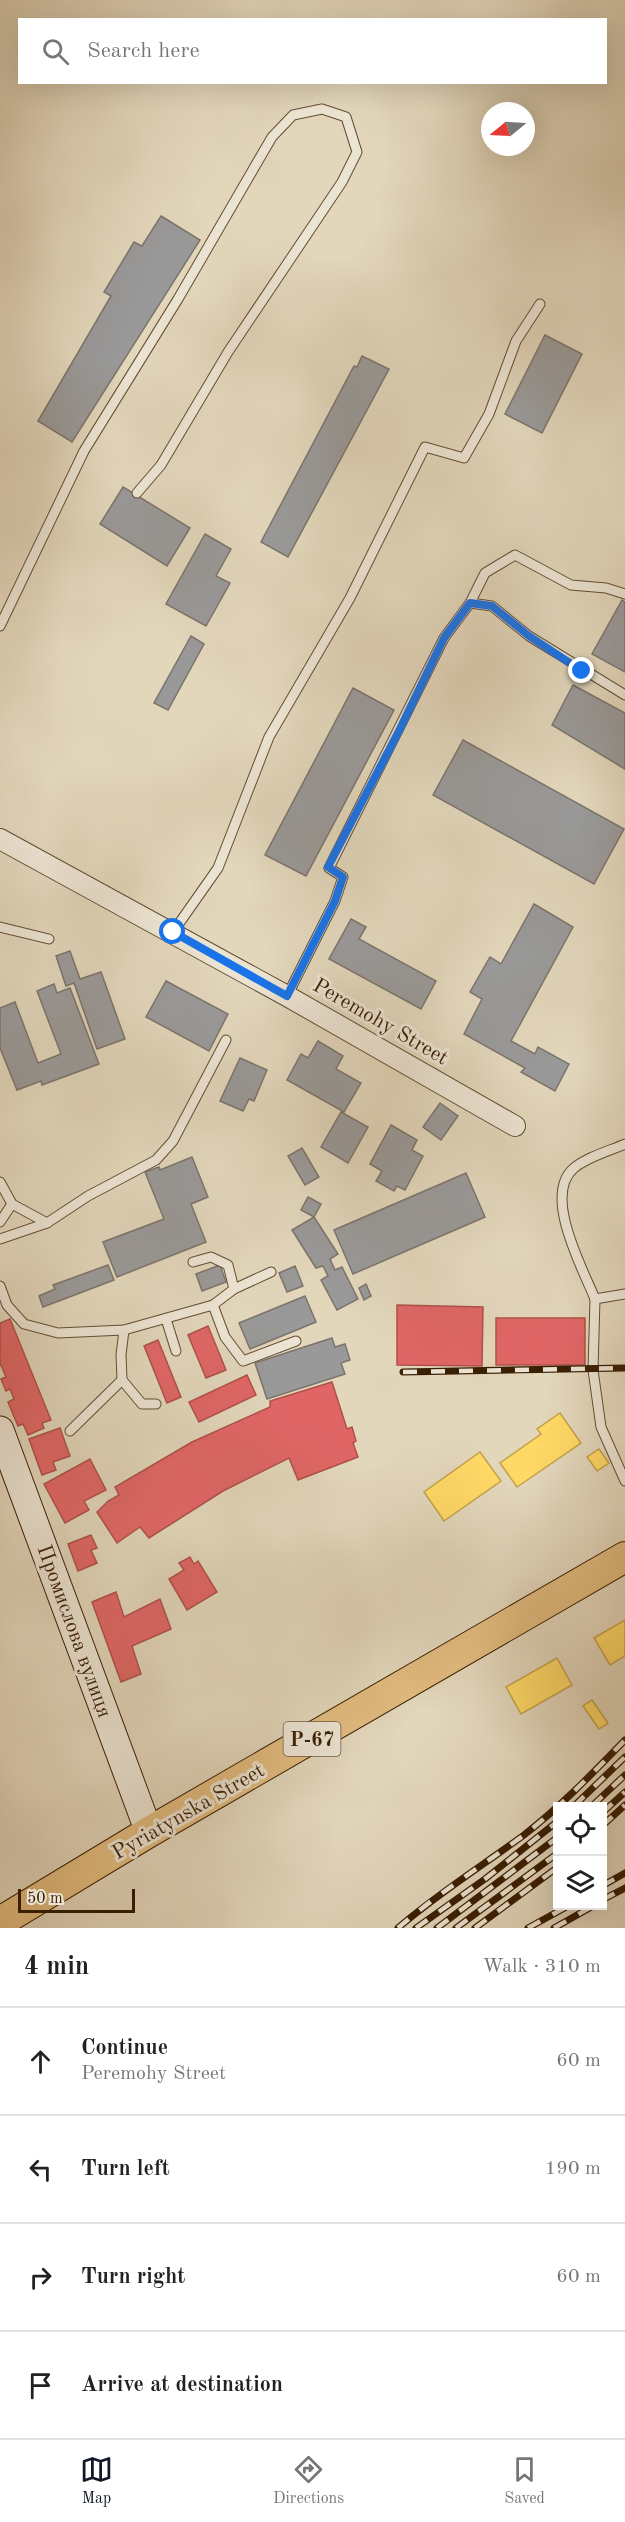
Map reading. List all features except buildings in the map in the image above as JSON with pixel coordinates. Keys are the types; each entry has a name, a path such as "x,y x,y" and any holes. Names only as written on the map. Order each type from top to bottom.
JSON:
{"main road":[{"name":"Pyriatynska Street","path":"0,1922 149,1832 625,1557"}],"street":[{"name":"Peremohy Street","path":"0,839 173,932 516,1126"},
{"name":"Промислова вулиця","path":"0,1430 149,1832"}],"lane":[{"path":"0,626 84,451 178,299 272,137 293,115 322,109 346,117 357,152 342,182 228,352 161,465 137,493"},
{"path":"173,932 218,868 269,737 350,598 425,447 464,458 489,414 516,341 540,304"},
{"path":"287,996 343,877 328,867 400,729 444,638 470,603 485,573 515,555 571,585 606,588 625,594"},
{"path":"470,603 492,606 529,636 625,695"},
{"path":"0,927 49,939"},
{"path":"0,1239 47,1223 88,1196 156,1160 173,1141 226,1040"},
{"path":"625,1144 573,1169 561,1190 565,1224 595,1299 593,1370 602,1427 625,1482"},
{"path":"0,1182 12,1204 47,1223"},
{"path":"0,1222 12,1204"},
{"path":"193,1262 211,1257 228,1265 234,1289"},
{"path":"0,1286 7,1305 24,1324 58,1333 124,1330 213,1305 234,1289 271,1272"},
{"path":"595,1299 625,1294"},
{"path":"213,1305 225,1337 243,1361 296,1341"},
{"path":"166,1319 176,1351"},
{"path":"124,1330 121,1355 122,1380 142,1404 156,1404"},
{"path":"70,1431 122,1380"}],"railway":[{"path":"403,1372 625,1368"},
{"path":"398,1928 428,1903 524,1835 576,1789 625,1740"},
{"path":"578,1802 625,1757"},
{"path":"596,1802 625,1775"},
{"path":"607,1808 625,1792"},
{"path":"607,1821 625,1805"},
{"path":"416,1928 485,1879 553,1825"},
{"path":"437,1928 553,1841"},
{"path":"456,1928 554,1856"},
{"path":"475,1928 553,1871"},
{"path":"607,1883 625,1873"},
{"path":"607,1897 625,1888"},
{"path":"528,1928 561,1910"},
{"path":"554,1928 586,1910"}],"route":[{"path":"173,932 287,996 335,901 343,877 328,867 400,729 444,638 470,603 492,606 529,636 582,671"}]}
